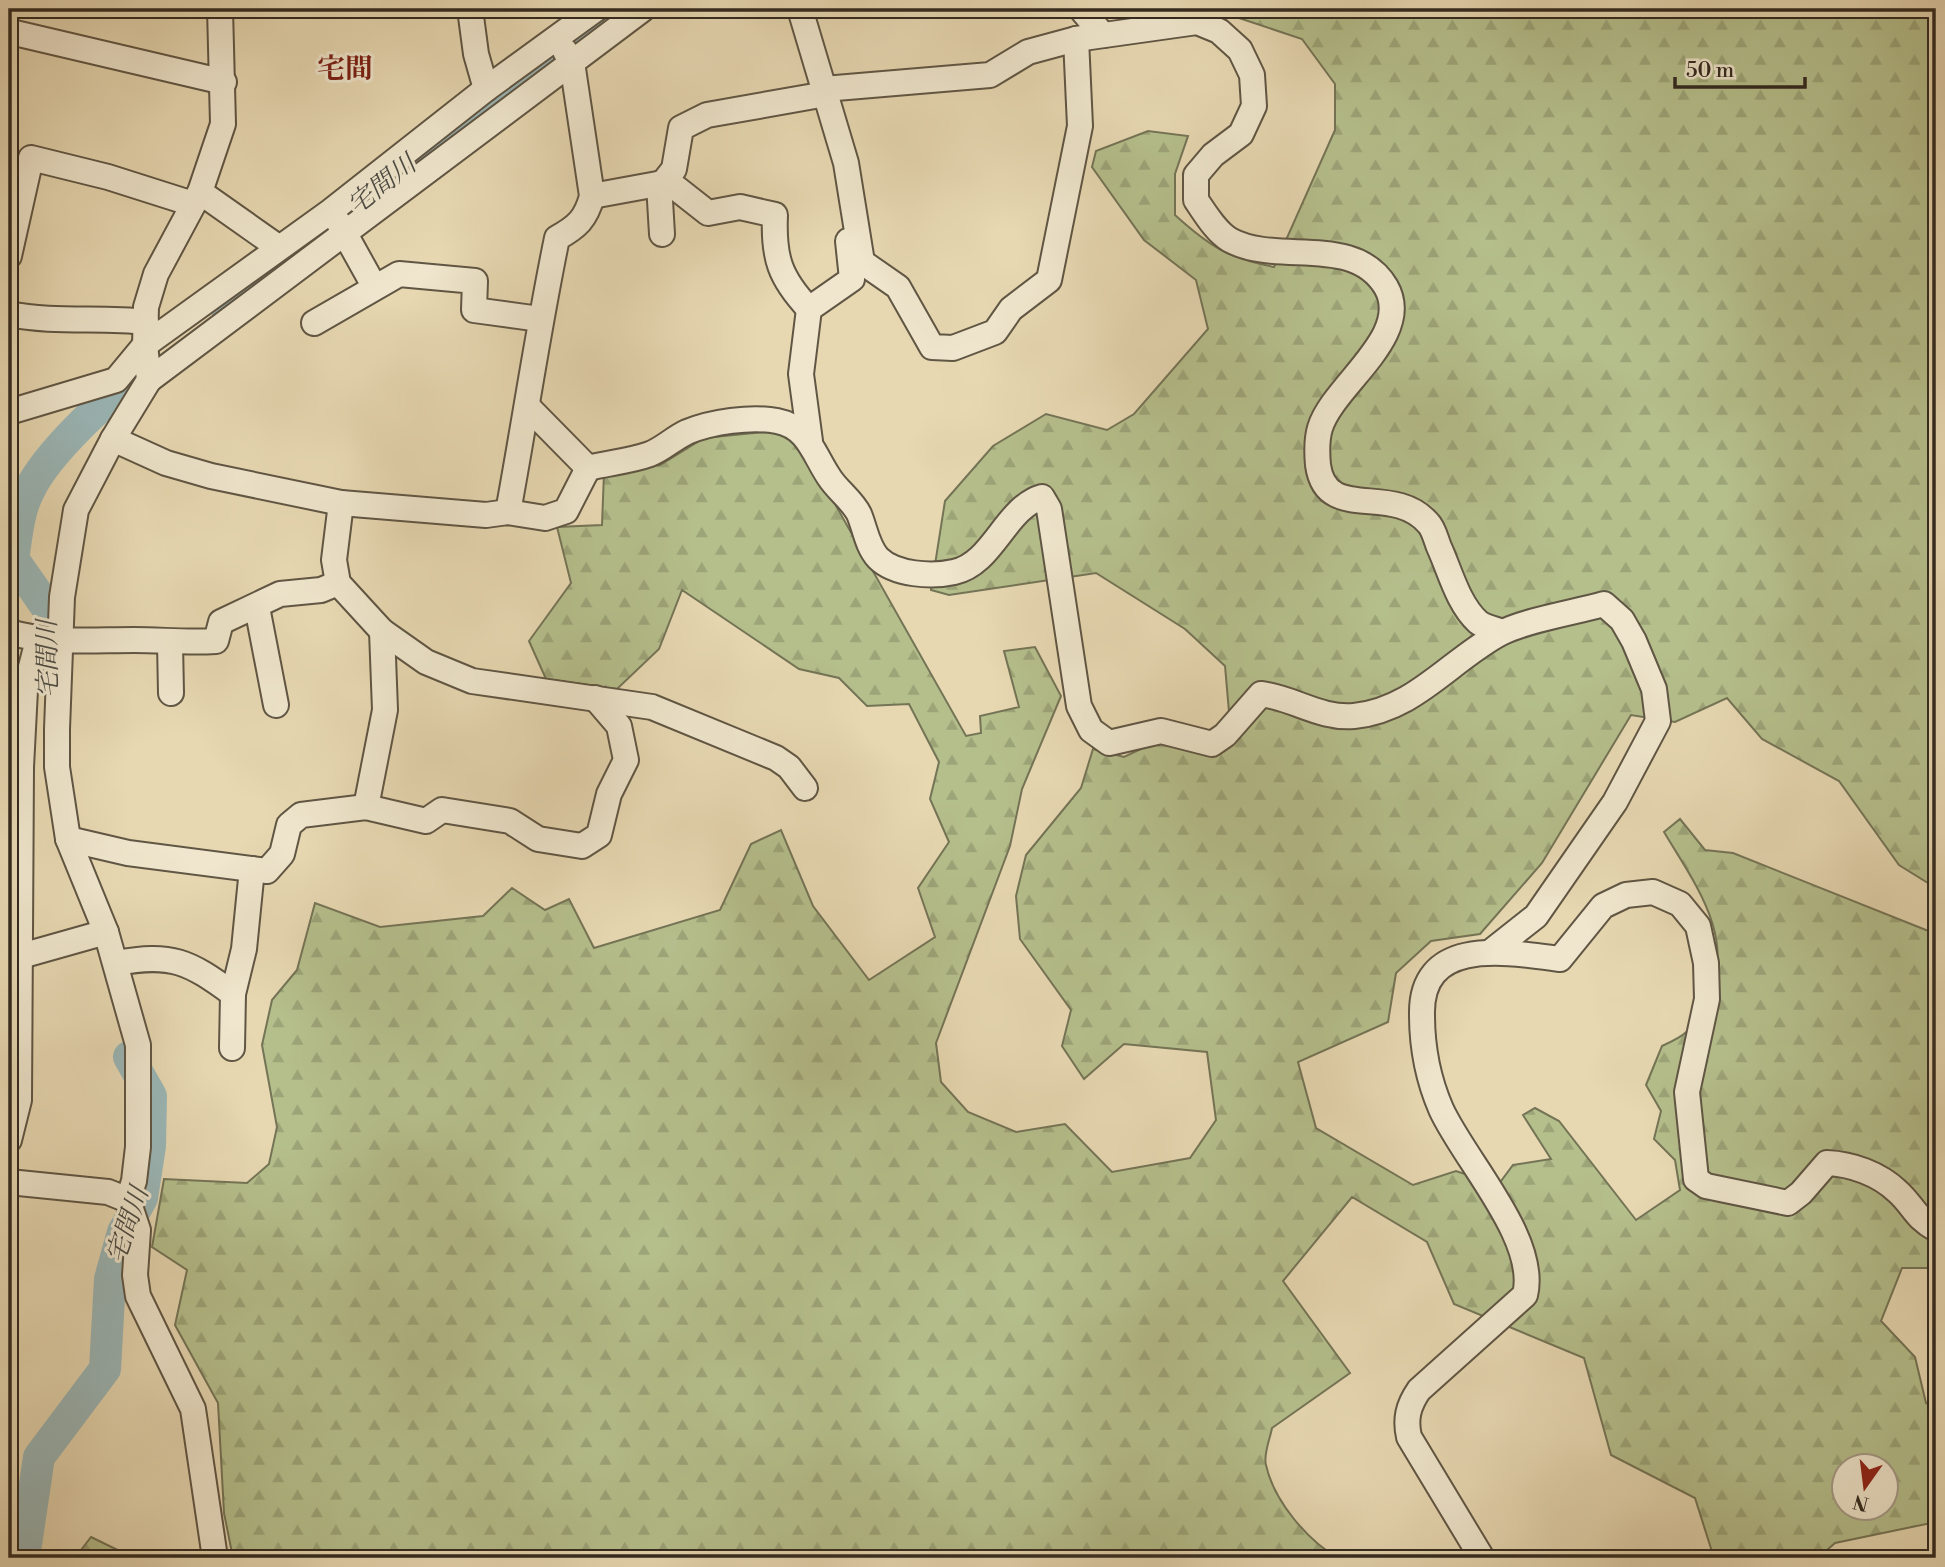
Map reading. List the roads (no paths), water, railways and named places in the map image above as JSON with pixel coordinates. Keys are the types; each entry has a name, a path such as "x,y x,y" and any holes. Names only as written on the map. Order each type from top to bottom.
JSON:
{"street":[{"path":"149,380 146,307 156,274 197,198 223,124 220,9"},
{"path":"470,9 476,54 486,89"},
{"path":"9,1140 19,1100 15,767 25,691 50,640 62,597 76,510 113,439 149,380 339,224 565,51 596,9"},
{"path":"9,412 116,380 145,333 278,247 339,224 486,89 643,9"},
{"path":"800,9 846,163 862,262 898,287 932,347 953,348 995,332 1011,309 1049,280 1080,126 1076,39"},
{"path":"1081,9 1103,35"},
{"path":"592,196 662,182 674,169 681,128 707,115 825,92 990,75 1028,52 1076,39 1197,22 1219,30 1240,50 1252,75 1254,106 1241,134 1213,155 1196,175 1196,200 1228,239 1256,250 1351,257 1370,269 1387,288 1392,315 1381,345 1336,398 1320,428 1320,481 1335,496 1357,501 1385,500 1408,508 1429,524 1462,600 1479,623 1502,632"},
{"path":"15,33 224,82"},
{"path":"508,512 527,406 529,379 557,238 579,226 588,211 592,196 565,51"},
{"path":"9,256 31,158 197,198 278,247"},
{"path":"662,182 662,233"},
{"path":"662,182 708,213 740,206 775,215 775,260 794,292 809,309"},
{"path":"855,211 845,223 852,279 809,309 801,374 810,441 829,478 858,511 870,545 879,559 907,572 936,575 958,572 977,560 1027,504 1042,497 1046,500 1079,706 1091,730 1109,743 1161,731 1212,744 1225,735 1261,694 1276,696 1334,716 1354,716 1383,710 1411,698 1502,632 1604,604 1622,620 1654,689 1658,721 1615,802 1536,916 1493,950"},
{"path":"339,224 374,286"},
{"path":"314,323 351,304 374,286 398,274 475,281 474,310 540,319"},
{"path":"9,314 54,320 112,318 145,333"},
{"path":"527,406 588,468"},
{"path":"588,468 650,454 688,432 717,424 774,420 793,425 810,441"},
{"path":"113,439 166,463 212,476 341,503 486,515 508,512 545,518 566,511 588,468"},
{"path":"341,503 334,559 338,583 382,631 426,662 472,681 652,707 704,726 776,758 789,767 806,788"},
{"path":"9,632 50,640 170,643 216,641 221,622 280,594 321,590 338,583"},
{"path":"257,607 276,705"},
{"path":"366,807 385,710 382,631"},
{"path":"50,640 57,767 68,839 116,963 138,1045 138,1147 134,1181 128,1200 138,1230 135,1275 138,1296 193,1409 215,1558"},
{"path":"170,643 171,694"},
{"path":"68,839 128,853 267,871 282,854 289,825 301,815 366,807 426,821 442,810 510,821 538,839 582,846 598,835 609,794 626,760 619,726 595,698"},
{"path":"232,1048 233,994 244,949 252,869"},
{"path":"1482,1558 1409,1437 1406,1422 1410,1403 1419,1390 1525,1295 1528,1280 1521,1246 1441,1109 1426,1062 1421,1003 1428,979 1447,961 1493,950 1560,959 1603,906 1626,895 1653,892 1680,904 1698,926 1706,963 1707,999 1687,1092 1696,1179 1706,1186 1788,1203 1801,1193 1827,1163 1845,1164 1878,1177 1899,1192 1913,1212 1936,1229"},
{"path":"17,946 80,941 105,932"},
{"path":"116,963 146,958 174,959 205,973 233,994"},
{"path":"9,1182 108,1192 128,1200"}],"waterway":[{"name":"宅間川","path":"226,307 462,123 621,9"},
{"name":"宅間川","path":"51,653 52,615 13,559 22,507 38,475 66,441 100,406 149,366"},
{"name":"宅間川","path":"24,1558 39,1457 105,1369 110,1279 123,1232 142,1198 150,1146 151,1096 129,1057"}],"district":[{"name":"宅間","path":"345,69"}]}
